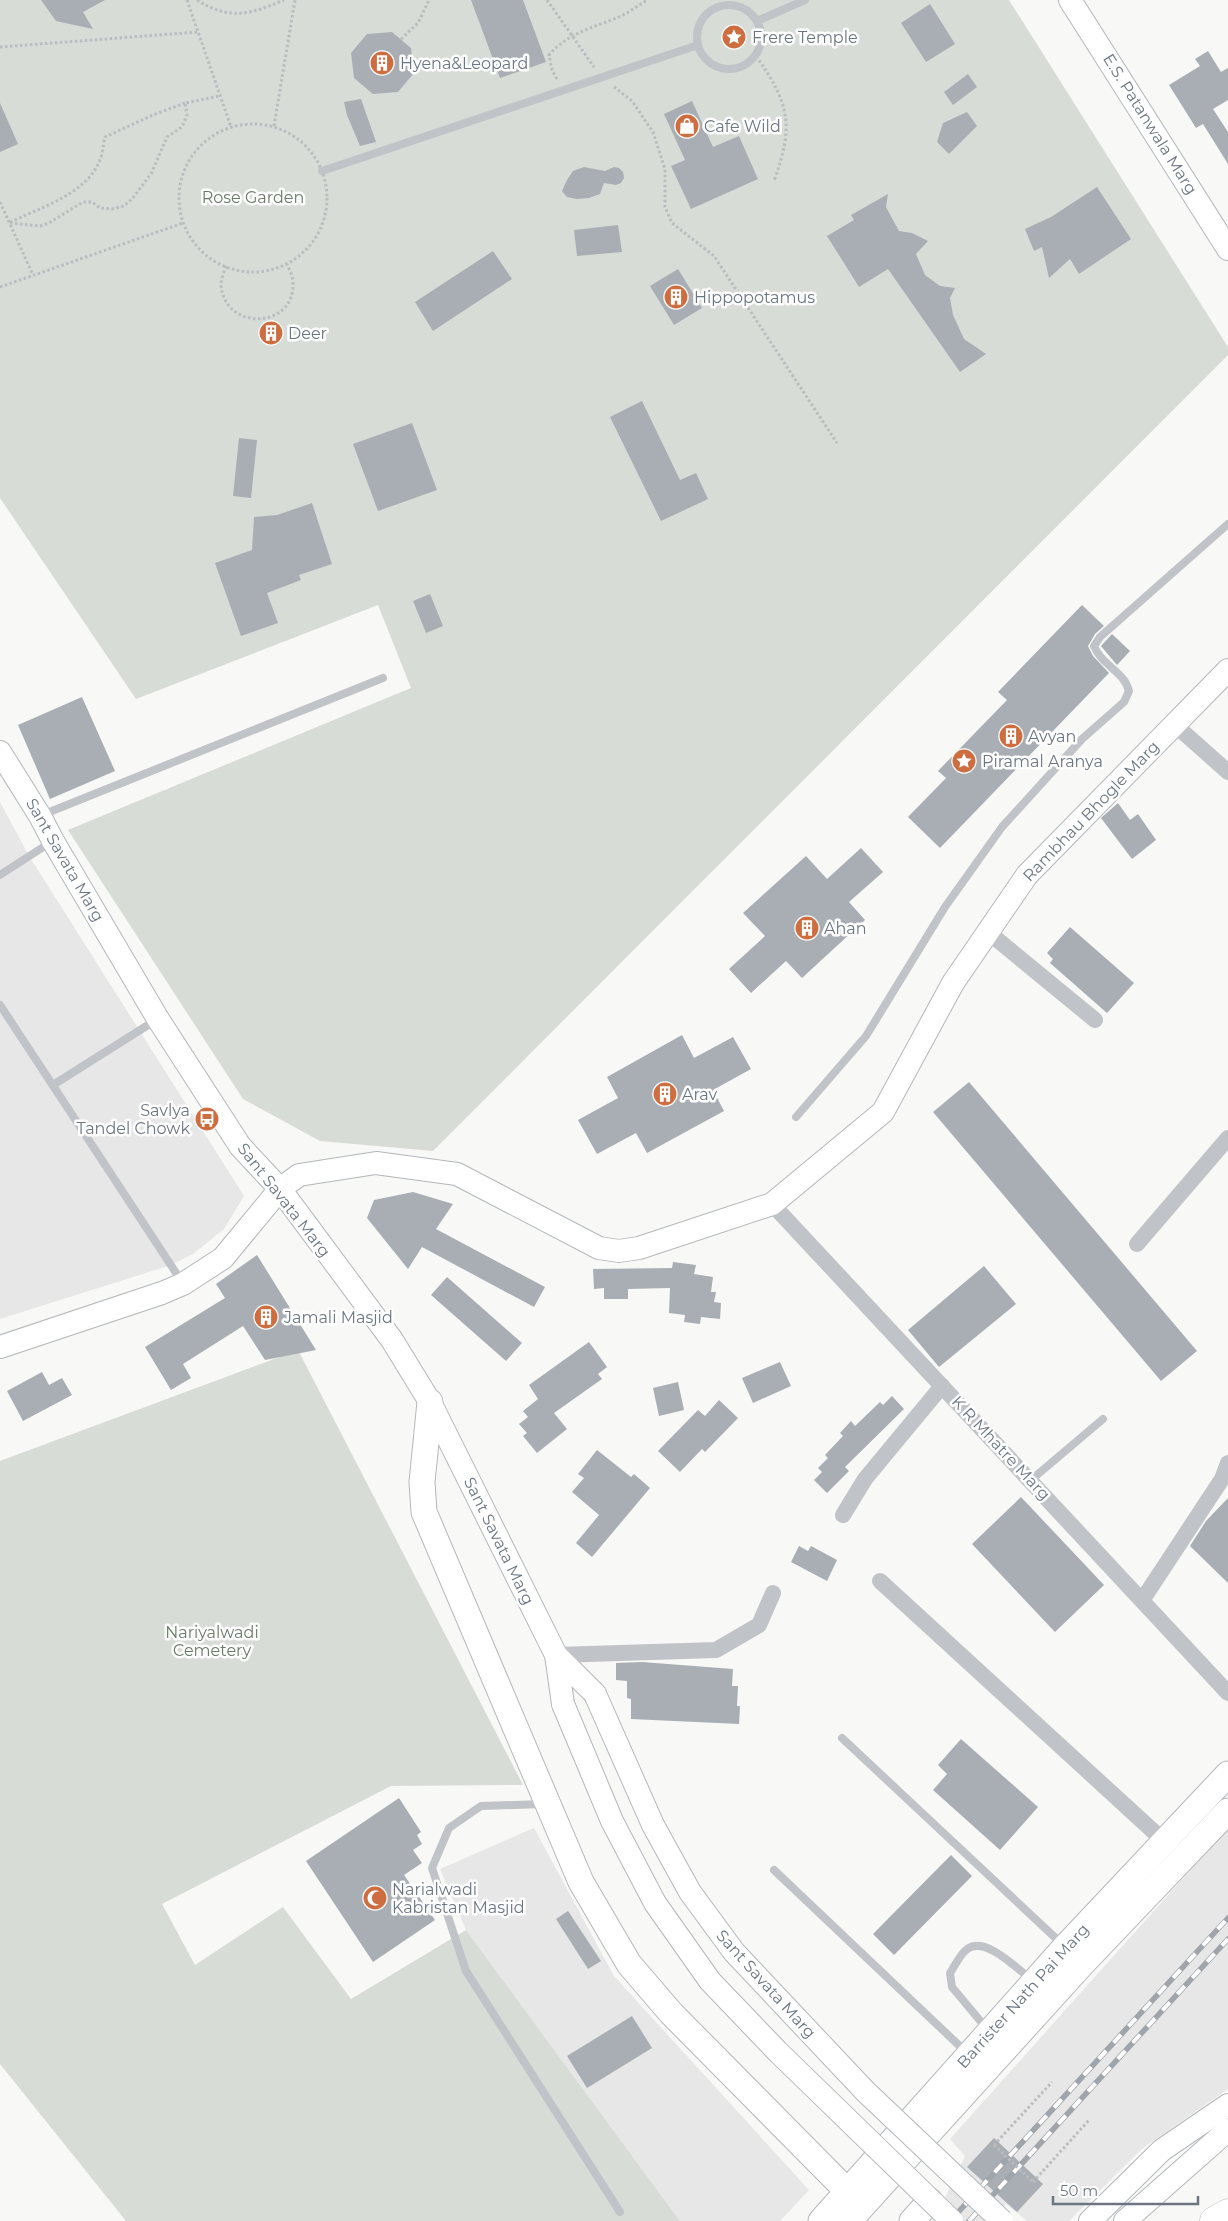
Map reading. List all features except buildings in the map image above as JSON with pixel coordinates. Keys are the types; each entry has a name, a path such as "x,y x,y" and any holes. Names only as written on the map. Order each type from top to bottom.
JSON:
{"highway":[{"path":"1214,2221 1228,2213"}],"main road":[{"path":"430,1402 422,1482 424,1512 581,1882 629,1964 671,2013 853,2207"},
{"name":"Barrister Nath Pai Marg","path":"821,2221 853,2207 1074,1955 1164,1841 1228,1774"},
{"name":"Barrister Nath Pai Marg","path":"1074,1955 1228,1811"},
{"name":"Barrister Nath Pai Marg","path":"853,2207 990,2032 1043,1989"},
{"path":"912,2221 930,2201"}],"street":[{"name":"E.S. Patanwala Marg","path":"1070,0 1228,249"},
{"name":"Rambhau Bhogle Marg","path":"0,1347 162,1294 183,1284 223,1258 280,1189 300,1175 376,1163 457,1174 600,1248 619,1251 639,1248 772,1204 883,1112 954,983 1027,875 1228,670"},
{"path":"1174,724 1228,772"},
{"name":"Sant Savata Marg","path":"0,752 40,816 158,1019 240,1146 280,1189 392,1340 430,1402 556,1655 563,1704 612,1821 655,1903 710,1981 778,2052 952,2221"},
{"path":"988,932 1095,1020"},
{"path":"1137,1244 1228,1138"},
{"name":"K R Mhatre Marg","path":"772,1204 1143,1599 1228,1693"},
{"path":"843,1516 866,1479 942,1386"},
{"path":"1143,1599 1222,1479 1228,1463"},
{"path":"880,1581 1164,1841"},
{"path":"556,1655 716,1650 759,1625 773,1593"},
{"name":"Sant Savata Marg","path":"556,1655 595,1694 654,1825 690,1892 734,1952 865,2091 1002,2221"},
{"path":"1090,2221 1162,2150 1228,2105"},
{"path":"1125,2221 1228,2130"}],"lane":[{"path":"757,21 805,0"},
{"path":"729,2 745,9 757,21 762,38 756,56 740,68 719,68 709,63 702,55 698,45 697,35 704,17 719,6 729,2"},
{"path":"322,171 698,45"},
{"path":"796,1117 866,1036 945,907 1002,827 1082,739 1124,702 1129,691 1126,681 1098,657 1094,646 1100,637 1228,524"},
{"path":"40,816 383,678"},
{"path":"0,875 53,841"},
{"path":"0,1005 183,1284"},
{"path":"53,1085 158,1019"},
{"path":"1031,1480 1102,1419"},
{"path":"842,1738 1074,1955"},
{"path":"548,1804 481,1806 450,1828 432,1868 466,1971 620,2212"},
{"path":"774,1870 970,2056"},
{"path":"990,2032 952,1988 950,1972 966,1950 976,1945 990,1948 1043,1989"}],"path":[{"path":"187,0 231,127"},
{"path":"197,0 214,10 232,14 258,11 284,0"},
{"path":"274,126 295,0"},
{"path":"401,39 418,23 429,0"},
{"path":"547,0 602,78 632,101 653,132 665,169 665,207 672,223 714,256 837,443"},
{"path":"574,87 560,83 552,70 548,55 557,45 580,31 624,14 646,0"},
{"path":"0,48 198,32"},
{"path":"756,56 776,83 786,116 786,150 774,182"},
{"path":"9,222 58,200 79,186 100,160 105,137 185,103 220,96"},
{"path":"9,222 40,226 49,223 83,202 92,202 100,208 112,209 124,206 147,180 167,136 182,127 187,115 185,103"},
{"path":"252,123 274,126 294,136 311,152 322,171 327,192 326,214 320,228 305,251 287,264 267,271 246,272 226,266 208,256 193,241 184,222 179,199 182,176 193,154 209,137 231,127 252,123"},
{"path":"0,202 33,276"},
{"path":"0,287 184,222"},
{"path":"226,266 221,284 226,303 240,316 259,320 277,315 290,301 293,282 287,264"},
{"path":"1052,2082 994,2146 1033,2182 1090,2119"}],"shaded area":[{"path":"0,802 29,856 244,1196 224,1229 193,1254 171,1265 0,1319"},
{"path":"534,1828 614,1976 809,2190 780,2221 680,2221 466,1930 440,1869"},
{"path":"1228,1828 1228,2089 1143,2148 1069,2221 1027,2221 1006,2204 992,2221 934,2221 965,2156 950,2139"}],"green space":[{"name":"Rose Garden","path":"0,0 1009,0 1228,347 1228,355 433,1151 320,1141 243,1099 68,830 411,688 378,605 136,699 0,498"},
{"name":"Nariyalwadi Cemetery","path":"298,1350 523,1785 391,1786 162,1904 195,1965 283,1907 351,1999 466,1930 680,2221 126,2221 0,2064 0,1461"}],"railway":[{"path":"950,2221 1228,1918"},
{"path":"969,2221 1228,1939"}],"place":[{"name":"Frere Temple","path":"734,37"},
{"name":"Hyena&Leopard","path":"382,63"},
{"name":"Cafe Wild","path":"687,126"},
{"name":"Hippopotamus","path":"676,297"},
{"name":"Deer","path":"271,333"},
{"name":"Avyan","path":"1011,736"},
{"name":"Piramal Aranya","path":"964,761"},
{"name":"Ahan","path":"807,928"},
{"name":"Arav","path":"665,1094"},
{"name":"Savlya Tandel Chowk","path":"207,1119"},
{"name":"Jamali Masjid","path":"266,1317"},
{"name":"Narialwadi Kabristan Masjid","path":"375,1898"}]}
